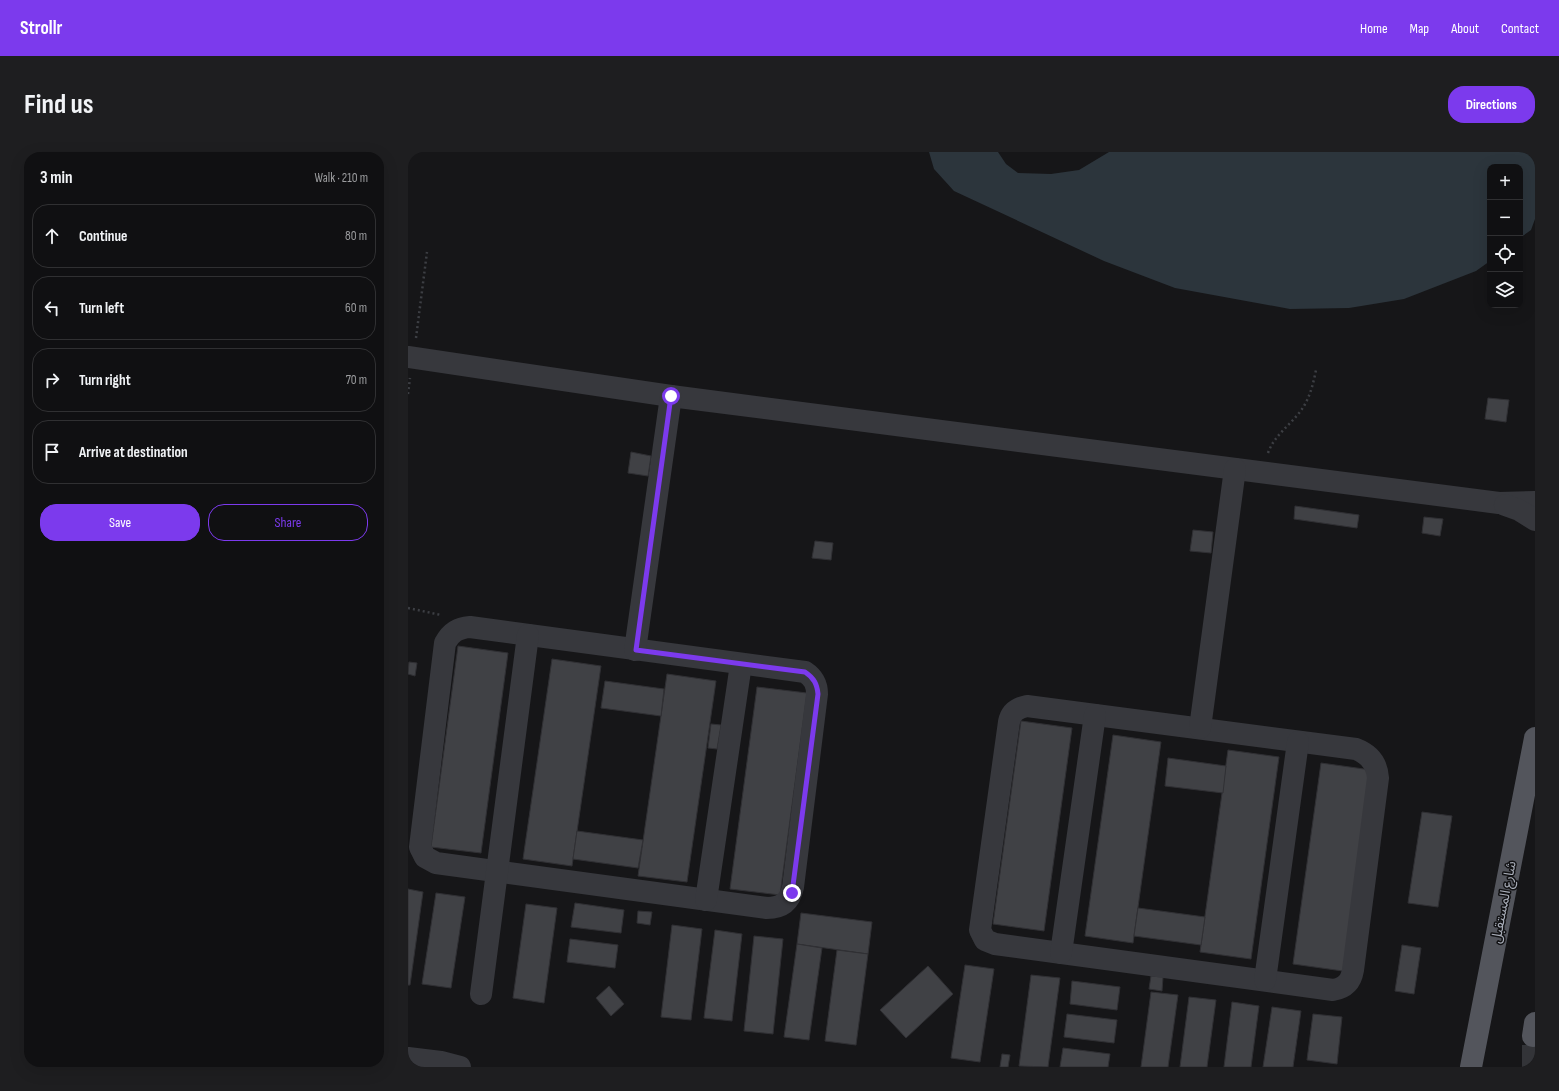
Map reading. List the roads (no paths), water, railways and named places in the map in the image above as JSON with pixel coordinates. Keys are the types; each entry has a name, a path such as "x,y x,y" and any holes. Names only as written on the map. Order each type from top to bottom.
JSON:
{"main road":[{"name":"شارع المستقبل","path":"1471,1067 1535,738"}],"street":[{"path":"410,357 671,396 1265,473 1498,503 1535,502"},
{"path":"636,650 671,396"},
{"path":"1200,728 1235,469"},
{"path":"1498,503 1519,510 1535,520"},
{"path":"470,627 528,635 805,672 811,676 817,687 793,887 789,899 785,904 773,908 706,900 430,861 425,858 420,846 445,643 455,630 470,627"},
{"path":"481,994 528,635"},
{"path":"706,900 741,664"},
{"path":"1027,706 1095,715 1356,749 1362,751 1372,760 1378,772 1378,778 1354,970 1348,984 1343,988 1333,990 990,943 985,940 980,930 1010,717 1022,707 1027,706"},
{"path":"1061,953 1095,715"},
{"path":"1265,980 1298,742"},
{"path":"408,1058 441,1062 460,1067"}],"tunnel":[{"path":"1533,1036 1533,1067"}]}
